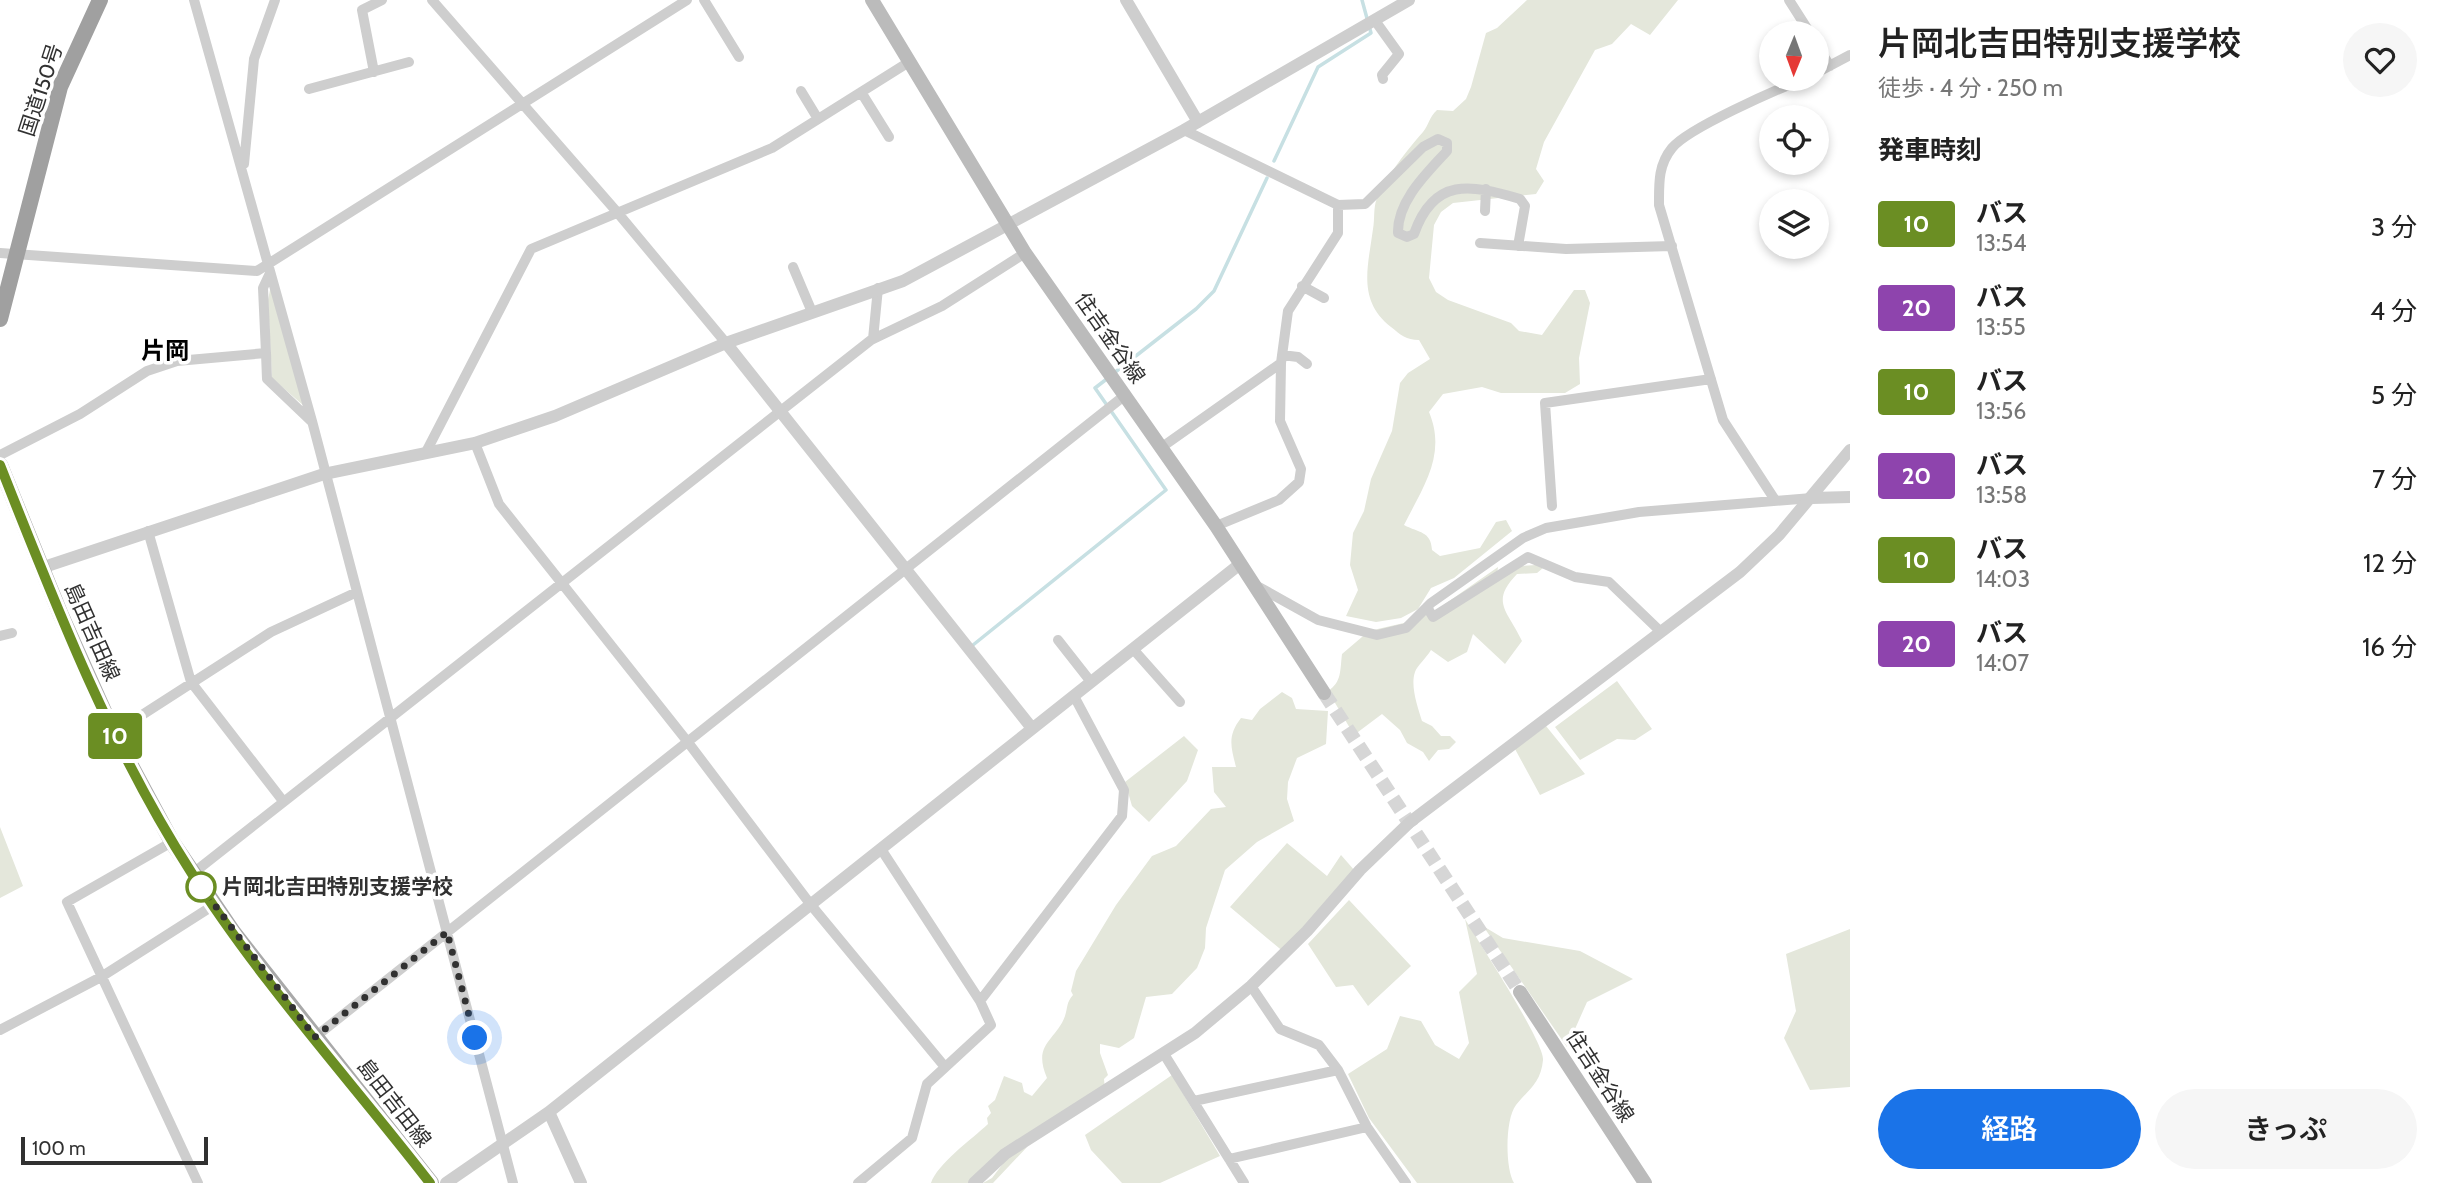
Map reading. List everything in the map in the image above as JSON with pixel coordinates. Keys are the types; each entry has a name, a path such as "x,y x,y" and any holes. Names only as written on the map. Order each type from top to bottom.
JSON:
{"highway":[{"name":"国道150号","path":"0,319 8,254 60,87 100,0"}],"main road":[{"name":"住吉金谷線","path":"872,0 1025,253 1110,376 1119,399 1162,447 1324,694"},
{"name":"島田吉田線","path":"0,465 41,568 114,733 172,842 214,905 430,1183"},
{"name":"住吉金谷線","path":"1520,992 1645,1183"}],"street":[{"path":"194,0 312,421 513,1183"},
{"path":"243,171 254,59 275,0"},
{"path":"374,72 362,10 382,0"},
{"path":"432,0 617,212 726,344 1031,727"},
{"path":"8,254 233,272 269,269 520,103 688,0"},
{"path":"704,0 739,57"},
{"path":"1126,0 1198,122"},
{"path":"41,568 324,474 475,443 555,416 726,344 903,281 1184,130 1372,24 1409,0"},
{"path":"1789,0 1802,21"},
{"path":"1372,24 1399,54 1382,75 1383,79"},
{"path":"1830,66 1850,55"},
{"path":"309,89 409,62"},
{"path":"426,452 531,249 772,148 909,62"},
{"path":"801,91 818,119"},
{"path":"1775,500 1723,420 1659,205 1659,183 1661,165 1673,146 1703,127 1778,91"},
{"path":"861,92 889,137"},
{"path":"1184,130 1338,205 1366,204 1423,147 1438,139 1447,143 1447,151 1420,180 1398,219 1398,233 1407,237 1414,234 1422,211 1445,191 1486,189 1520,199 1525,206 1518,246"},
{"path":"1485,211 1486,189"},
{"path":"1216,526 1279,500 1299,482 1301,469 1280,421 1282,359 1288,311 1338,233 1338,205"},
{"path":"1480,243 1566,249 1672,246"},
{"path":"192,874 873,339 942,306 1025,253"},
{"path":"793,267 812,312"},
{"path":"269,269 263,288 267,379 312,421"},
{"path":"1302,286 1324,298"},
{"path":"873,339 878,288"},
{"path":"0,455 80,414 147,371 177,361 266,353"},
{"path":"1162,447 1282,359 1298,357 1307,364"},
{"path":"1552,506 1545,403 1712,379"},
{"path":"315,1037 1119,399"},
{"path":"475,443 499,504 687,741 811,905 945,1068"},
{"path":"974,1183 1005,1154 1195,1034 1251,986 1307,932 1360,870 1410,822 1740,572 1779,536 1850,450"},
{"path":"1252,582 1318,620 1377,635 1406,628 1427,607 1523,538 1546,528 1639,512 1775,500 1850,497"},
{"path":"148,531 191,682 283,802"},
{"path":"1427,607 1433,617 1528,557 1575,577 1609,582 1660,631"},
{"path":"446,1183 549,1112 1031,727 1240,564"},
{"path":"114,733 271,632 357,593"},
{"path":"0,636 12,634"},
{"path":"1058,640 1091,682"},
{"path":"1133,649 1180,702"},
{"path":"979,1000 1122,816 1124,790 1074,696"},
{"path":"172,842 67,902 198,1183"},
{"path":"858,1183 912,1138 927,1084 991,1025 979,1000 881,849"},
{"path":"0,1030 101,977 214,905"},
{"path":"1251,986 1280,1029 1319,1045 1338,1070 1367,1127 1404,1183"},
{"path":"1164,1054 1244,1183"},
{"path":"1194,1101 1338,1070"},
{"path":"549,1112 581,1183"},
{"path":"1229,1159 1367,1127"}],"shaded area":[{"path":"1527,0 1678,0 1650,35 1631,24 1612,44 1595,50 1544,142 1536,169 1544,181 1536,194 1453,203 1441,212 1434,225 1429,278 1436,292 1448,300 1511,323 1519,331 1542,335 1574,290 1585,290 1590,303 1579,358 1580,384 1565,393 1501,393 1482,387 1443,394 1429,412 1434,428 1434,457 1425,484 1404,525 1427,536 1432,550 1440,556 1480,548 1496,522 1506,520 1512,531 1454,578 1431,588 1418,609 1401,618 1376,622 1346,616 1358,590 1350,565 1353,533 1364,511 1371,479 1392,431 1400,383 1408,373 1430,359 1419,340 1404,336 1391,327 1373,306 1367,282 1376,202 1392,172 1434,113 1437,110 1453,111 1466,99 1486,33 1497,28"},
{"path":"271,285 304,406 272,378 268,300"},
{"path":"1536,565 1543,568 1537,573 1517,574 1504,592 1504,606 1522,641 1505,664 1473,634 1467,652 1448,662 1431,650 1416,670 1414,690 1422,721 1432,726 1441,736 1450,736 1456,742 1449,749 1438,750 1429,761 1423,752 1407,743 1400,730 1382,714 1354,735 1328,691 1338,680 1342,654 1369,631 1408,622 1435,611 1498,567 1497,575 1521,566"},
{"path":"1617,681 1652,729 1635,740 1617,739 1580,760 1555,727"},
{"path":"1282,692 1292,698 1296,709 1328,711 1326,744 1297,758 1288,782 1287,799 1294,821 1257,842 1225,870 1206,928 1205,948 1197,968 1172,994 1146,997 1134,1038 1119,1048 1100,1044 1100,1053 1108,1075 1104,1079 1105,1090 976,1183 931,1183 947,1160 988,1124 987,1118 991,1113 988,1106 995,1100 1004,1076 1022,1083 1024,1092 1032,1096 1047,1078 1042,1057 1044,1050 1065,1016 1073,995 1071,991 1076,971 1116,905 1152,856 1176,846 1211,809 1226,807 1214,792 1212,767 1236,767 1231,742 1237,724 1241,718 1252,720 1260,709"},
{"path":"1546,726 1585,774 1540,795 1515,749"},
{"path":"1184,736 1198,750 1187,781 1149,822 1132,806 1125,782"},
{"path":"0,827 23,886 0,898"},
{"path":"1287,843 1327,876 1341,855 1355,871 1285,953 1230,907"},
{"path":"1349,900 1411,966 1368,1006 1353,985 1336,987 1308,944"},
{"path":"1465,919 1523,1014 1541,1050 1543,1060 1537,1080 1512,1112 1508,1132 1508,1155 1514,1183 1417,1183 1369,1118 1348,1074 1387,1049 1400,1016 1421,1021 1435,1045 1459,1059 1469,1043 1459,992 1477,974"},
{"path":"1483,926 1503,938 1580,951 1633,979 1587,1002 1567,1047"},
{"path":"1850,929 1850,1087 1810,1090 1784,1038 1796,1011 1786,954"},
{"path":"1172,1075 1220,1156 1160,1183 1122,1183 1091,1150 1085,1135"},
{"path":"1028,1146 993,1183 983,1183 992,1178 1005,1161"}],"waterway":[{"path":"1274,161 1318,67 1371,33 1362,0"},
{"path":"1114,373 1196,309 1214,291 1267,178"},
{"path":"973,645 1166,490 1095,388 1108,378"}],"tunnel":[{"path":"1324,693 1520,992"}],"bus line":[{"name":"10","path":"0,465 60,613 115,736 172,842 233,932 430,1183"}],"place":[{"name":"片岡北吉田特別支援学校","path":"201,887"}],"district":[{"name":"片岡","path":"165,351"}],"route":[{"path":"201,887 315,1037 447,932 475,1038"}]}
